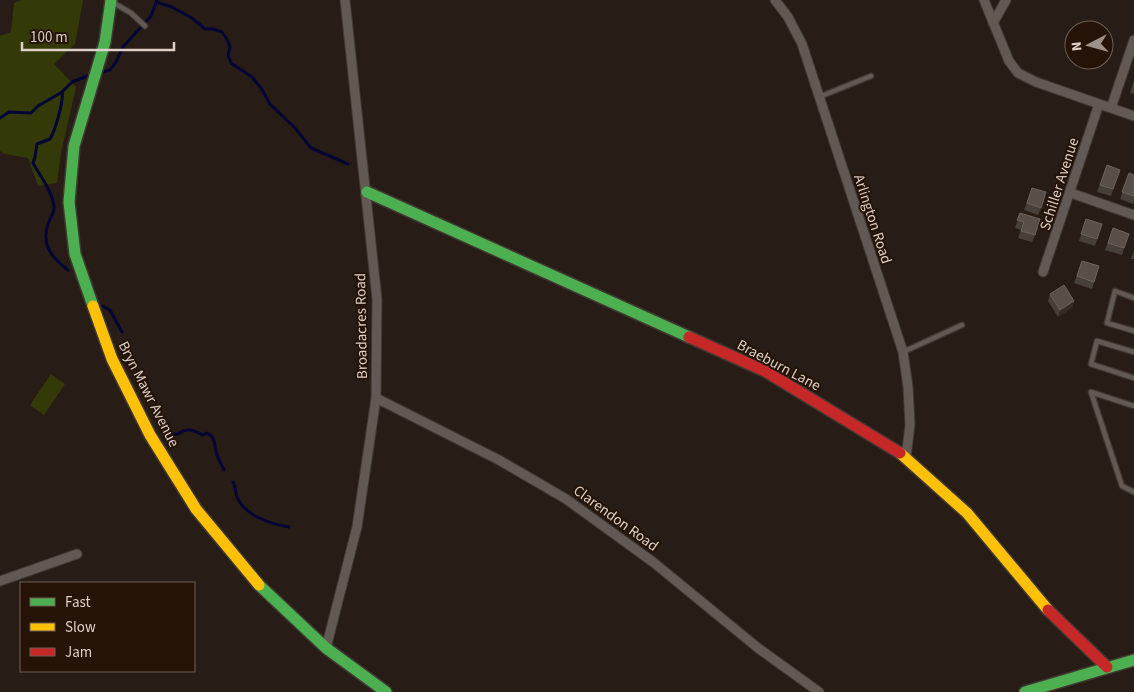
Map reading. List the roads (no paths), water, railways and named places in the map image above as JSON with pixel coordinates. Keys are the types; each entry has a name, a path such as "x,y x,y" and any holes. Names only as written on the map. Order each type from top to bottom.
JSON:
{"street":[{"name":"Bryn Mawr Avenue","path":"111,0 105,42 74,146 68,202 75,254 112,359 150,435 196,509 255,581 326,648 386,692"},
{"name":"Broadacres Road","path":"326,648 357,527 376,398 377,299 345,0"},
{"name":"Arlington Road","path":"775,0 788,17 802,44 902,352 908,387 910,426 906,457"},
{"path":"984,0 1009,60 1018,73 1036,82 1134,116"},
{"path":"993,22 1006,0"},
{"path":"1111,108 1134,40"},
{"name":"Schiller Avenue","path":"1044,272 1099,104"},
{"name":"Braeburn Lane","path":"367,192 765,371 906,457 967,513 1047,609 1107,667"},
{"path":"1071,193 1134,215"},
{"name":"Clarendon Road","path":"376,398 499,460 566,498 653,562 758,648 819,692"},
{"path":"0,581 77,554"},
{"path":"1024,692 1134,660"}],"lane":[{"path":"111,0 131,13 143,24"},
{"path":"819,97 871,76"},
{"path":"1134,298 1116,291 1108,323 1134,331"},
{"path":"902,352 962,325"},
{"path":"1134,352 1097,341 1091,364 1134,378"},
{"path":"1134,406 1091,392 1122,486 1134,492"}],"waterway":[{"path":"99,73 110,70 123,47 151,16 157,0"},
{"path":"156,2 172,7 192,18 205,29 222,32 230,47 228,55 231,63 252,77 270,104 295,128 311,148 348,164"},
{"path":"0,118 9,112 31,113 38,106 62,92 72,82 93,74"},
{"path":"62,92 57,123 50,139 37,144 33,163 53,200 54,211 46,232 47,245 57,261 68,270"},
{"path":"103,306 110,310 122,332"},
{"path":"167,431 172,434 178,434 184,430 190,430 203,435 207,433 210,435 214,440 217,455 224,470"},
{"path":"233,482 241,504 252,514 274,524 289,527"}]}
